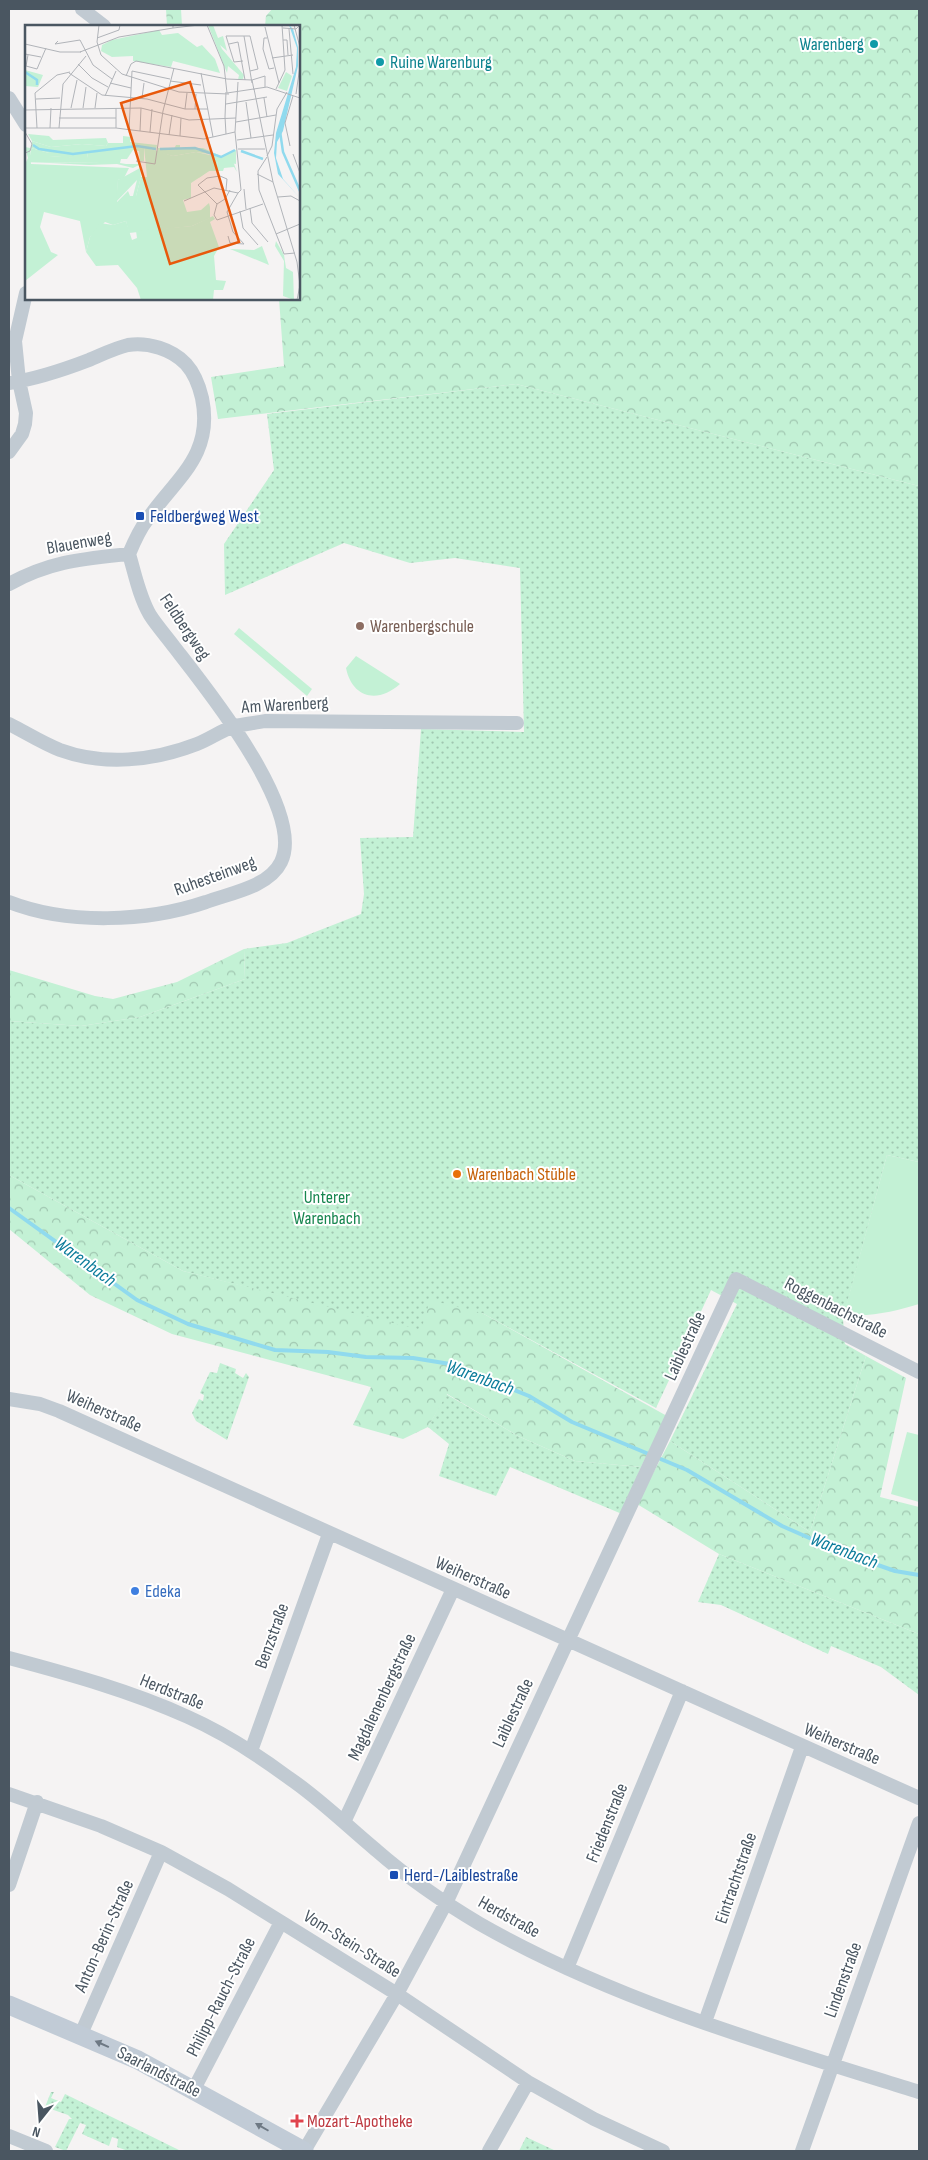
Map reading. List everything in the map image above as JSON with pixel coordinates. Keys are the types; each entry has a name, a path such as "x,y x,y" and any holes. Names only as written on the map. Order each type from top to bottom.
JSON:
{"street":[{"path":"82,9 103,25"},
{"path":"9,98 25,123"},
{"path":"9,452 22,434 25,424 26,413 14,382 15,341 25,297"},
{"path":"14,382 61,370 127,345 148,344 166,350 181,358 192,371 199,386 204,412 202,434 196,453 183,477 147,520 129,554"},
{"name":"Blauenweg","path":"9,584 35,571 66,561 129,554"},
{"name":"Feldbergweg","path":"129,554 138,588 150,615 234,726"},
{"name":"Am Warenberg","path":"9,724 58,749 72,754 98,760 126,760 155,756 196,744 234,726 265,721 518,722"},
{"name":"Ruhesteinweg","path":"9,902 62,915 114,918 151,916 183,910 258,884 273,874 282,862 285,846 284,827 265,778 234,726"},
{"name":"Roggenbachstraße","path":"736,1279 919,1372"},
{"name":"Laiblestraße","path":"304,2151 397,1994 446,1903 736,1279"},
{"name":"Weiherstraße","path":"9,1399 40,1404 60,1411 329,1534 919,1798"},
{"name":"Benzstraße","path":"250,1751 329,1534"},
{"name":"Magdalenenbergstraße","path":"344,1822 453,1589"},
{"name":"Herdstraße","path":"9,1658 147,1700 190,1718 250,1751 292,1779 402,1872 446,1903 530,1951 567,1968 705,2022 919,2092"},
{"name":"Friedenstraße","path":"567,1968 682,1691"},
{"name":"Eintrachtstraße","path":"705,2022 802,1747"},
{"name":"Vom-Stein-Straße","path":"9,1794 37,1802 101,1826 161,1852 281,1922 397,1994 528,2082 594,2119 656,2150"},
{"path":"9,1885 37,1802"},
{"name":"Lindenstraße","path":"802,2151 919,1823"},
{"name":"Anton-Berin-Straße","path":"81,2034 161,1852"},
{"name":"Philipp-Rauch-Straße","path":"194,2089 281,1922"},
{"name":"Saarlandstraße","path":"9,2005 81,2034 138,2060 304,2151"},
{"path":"488,2151 528,2082"},
{"path":"9,2136 46,2151"}],"green space":[{"path":"166,9 181,9 182,25 167,25"},
{"path":"272,9 919,9 919,486 516,384 218,419 211,377 284,366 279,300 300,300 300,25 265,25 266,16"},
{"name":"Unterer Warenbach","path":"516,384 919,486 919,1162 887,1155 843,1319 845,1344 866,1356 810,1532 670,1441 737,1304 711,1290 656,1408 482,1313 421,1331 183,1271 9,1175 9,1021 81,1026 140,1017 245,979 244,949 287,943 361,914 364,894 360,838 413,837 421,729 524,732 520,568 455,558 410,563 344,543 225,595 224,544 274,470 267,414"},
{"path":"239,628 312,689 307,696 234,634"},
{"path":"356,656 400,684 392,690 375,696 360,692 349,678 346,668"},
{"path":"244,949 245,979 140,1017 81,1026 9,1021 9,970 95,996 113,999 177,982"},
{"path":"887,1155 919,1162 919,1304 872,1314 844,1314"},
{"path":"9,1175 183,1271 421,1330 430,1300 482,1313 667,1416 641,1467 575,1461 518,1436 447,1394 428,1427 403,1439 353,1425 371,1387 172,1334 90,1295 9,1229"},
{"path":"866,1356 906,1378 880,1497 919,1507 919,1634 719,1554 637,1504 670,1441 810,1532"},
{"path":"220,1363 236,1369 235,1373 243,1378 246,1373 249,1377 227,1440 196,1421 192,1413 199,1399 203,1401 204,1395 200,1393 210,1372 217,1373"},
{"path":"446,1394 518,1436 575,1461 641,1467 622,1514 510,1467 496,1496 439,1476 449,1444 428,1427"},
{"path":"907,1432 919,1435 919,1502 891,1494"},
{"path":"719,1554 919,1634 919,1695 881,1667 831,1646 828,1654 721,1605 698,1602"},
{"path":"51,2092 54,2092 51,2098 61,2102 65,2094 181,2151 128,2151 117,2147 118,2139 112,2137 109,2146 82,2134 86,2125 80,2123 66,2151 55,2147 69,2119 72,2119 68,2115 45,2107"},
{"path":"526,2137 556,2151 519,2151"}],"waterway":[{"name":"Warenbach","path":"9,1208 137,1300 188,1324 275,1350 328,1352 366,1357 413,1358 450,1364 529,1396 572,1422 687,1470 782,1526 846,1554 895,1571 919,1575"}],"place":[{"name":"Warenberg","path":"874,44"},
{"name":"Ruine Warenburg","path":"380,62"},
{"name":"Feldbergweg West","path":"140,516"},
{"name":"Warenbergschule","path":"360,626"},
{"name":"Warenbach Stüble","path":"457,1174"},
{"name":"Edeka","path":"135,1591"},
{"name":"Herd-/Laiblestraße","path":"394,1875"},
{"name":"Mozart-Apotheke","path":"297,2121"}]}
